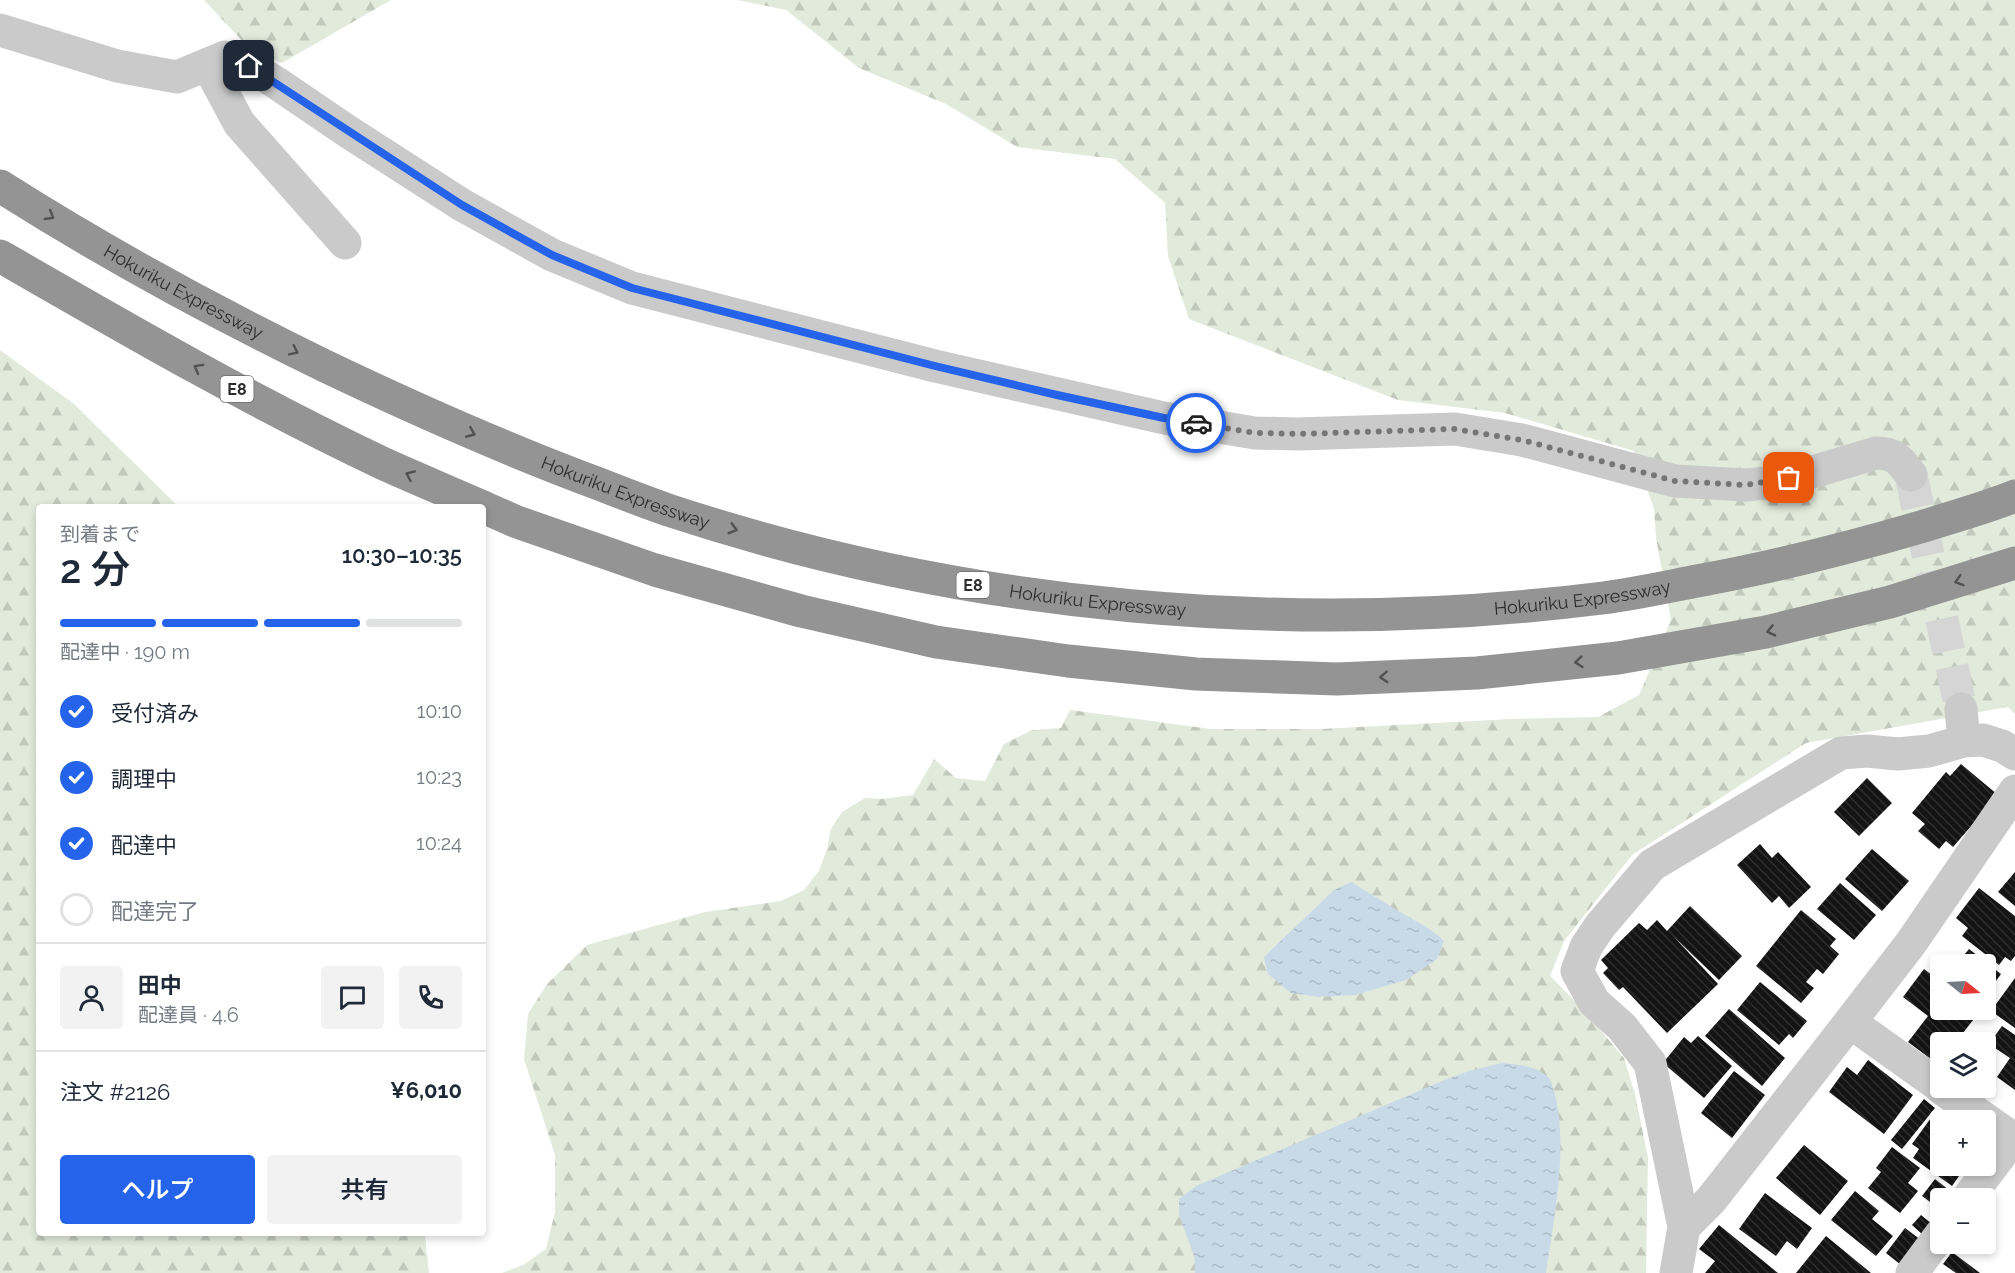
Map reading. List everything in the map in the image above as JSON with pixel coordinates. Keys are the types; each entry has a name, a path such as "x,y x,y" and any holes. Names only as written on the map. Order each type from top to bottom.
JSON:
{"highway":[{"name":"Hokuriku Expressway","path":"0,186 141,269 271,340 410,407 537,461 668,510 808,550 948,581 1085,601 1208,613 1336,616 1467,612 1607,598 1746,572 1875,541 2015,496"},
{"name":"E8","path":"0,256 250,397 382,463 476,504"},
{"name":"E8","path":"486,508 517,522 655,570 801,611 936,642 1068,661 1208,674 1348,678 1477,673 1618,658 1766,632 1867,608 2015,563"}],"street":[{"path":"0,30 117,66 177,77 225,57 249,66 462,205 552,255 632,288 946,369 1164,418 1255,433 1298,434 1455,429 1522,440 1675,481 1746,485 1766,483 1876,453 1886,453 1899,458 1911,475"},
{"path":"208,65 239,123 345,243"},
{"path":"1961,709 1964,741"},
{"path":"1676,1273 1684,1227 1650,1064 1622,1027 1594,1002 1577,970 1586,947 1600,926 1652,865 1841,753 1867,751 1898,754 1929,751 1964,741 1983,740 2002,746 2015,754"},
{"path":"1684,1227 1712,1200 1911,943 2015,791"},
{"path":"1850,1023 1930,1079"},
{"path":"1957,1098 2014,1138 1976,1188"},
{"path":"1912,1273 1930,1249"}],"green space":[{"path":"204,0 391,0 282,63 249,48"},
{"path":"738,0 2015,0 2015,714 2008,707 1806,743 1632,855 1564,941 1550,976 1579,1005 1624,1058 1635,1094 1648,1158 1646,1273 502,1273 523,1265 546,1249 555,1212 555,1155 524,1059 528,1014 547,984 587,945 705,912 781,901 804,890 819,871 831,829 842,812 865,798 881,799 913,795 934,759 956,778 985,781 1004,744 1032,730 1061,728 1070,710 1211,729 1321,729 1598,717 1639,695 1671,620 1656,538 1654,509 1634,451 1505,413 1398,400 1189,319 1168,256 1165,203 1115,159 1017,147 946,104 859,68 786,10"},
{"path":"0,350 74,404 176,504 36,504 36,1236 425,1236 429,1273 0,1273"}],"water":[{"path":"1351,882 1426,927 1444,941 1437,959 1406,980 1355,995 1319,997 1291,993 1268,974 1264,957 1334,890"},
{"path":"1502,1063 1539,1070 1550,1079 1554,1091 1560,1134 1559,1182 1546,1273 1195,1273 1195,1259 1179,1214 1179,1199 1196,1186 1442,1081 1469,1071"}],"building":[{"path":"1961,764 1998,795 1953,847 1946,841 1939,849 1918,831 1925,824 1912,813 1946,772 1950,776"},
{"path":"1867,778 1892,803 1859,836 1834,812"},
{"path":"1760,844 1772,858 1778,852 1811,887 1789,908 1779,896 1772,903 1737,865"},
{"path":"1872,849 1909,881 1882,911 1845,879"},
{"path":"2015,872 2015,906 1998,892"},
{"path":"1840,883 1876,915 1854,940 1817,909"},
{"path":"1979,888 2015,916 2015,956 2011,961 2005,957 1999,965 1996,963 1996,954 1985,954 1962,936 1968,928 1956,918"},
{"path":"1690,906 1742,956 1719,980 1674,937 1718,984 1667,1033 1623,987 1619,990 1603,973 1608,968 1601,960 1639,923 1647,930 1657,920 1667,931"},
{"path":"1801,910 1836,939 1830,946 1839,954 1823,974 1817,969 1806,982 1814,988 1801,1003 1756,966"},
{"path":"1969,949 1975,954 1965,954"},
{"path":"1924,969 1930,974 1930,1020 1973,1020 1964,1032 1930,1032 1930,1058 1908,1042 1928,1016 1903,997"},
{"path":"1996,970 2001,974 1996,981"},
{"path":"2015,978 2015,1028 1996,1015 1996,1004"},
{"path":"1760,982 1807,1021 1793,1038 1789,1034 1779,1045 1737,1010"},
{"path":"1729,1009 1785,1058 1762,1086 1705,1036"},
{"path":"2002,1026 2015,1035 2015,1090 1997,1077 2010,1058 1996,1049 1996,1034"},
{"path":"1698,1036 1732,1066 1704,1098 1663,1063 1684,1037 1691,1043"},
{"path":"1868,1060 1913,1095 1884,1134 1829,1092 1847,1067 1857,1075"},
{"path":"1734,1071 1765,1095 1732,1138 1701,1113"},
{"path":"1924,1099 1935,1108 1930,1110 1930,1114 1902,1149 1891,1140"},
{"path":"1930,1119 1930,1170 1913,1158 1919,1149 1912,1144"},
{"path":"1804,1145 1848,1181 1820,1215 1776,1178"},
{"path":"1892,1147 1920,1168 1908,1183 1918,1191 1900,1213 1868,1188 1881,1172 1876,1168"},
{"path":"1938,1176 1959,1176 1952,1186"},
{"path":"1935,1179 1946,1188 1930,1188 1930,1202 1922,1196"},
{"path":"1855,1191 1879,1211 1872,1219 1893,1236 1876,1256 1831,1220"},
{"path":"1765,1193 1812,1228 1797,1249 1787,1241 1776,1256 1739,1229"},
{"path":"1921,1215 1930,1222 1930,1226 1923,1235 1912,1225"},
{"path":"1719,1225 1778,1273 1705,1273 1715,1261 1699,1249"},
{"path":"1905,1228 1921,1240 1901,1265 1886,1253"},
{"path":"1826,1236 1871,1273 1796,1273"},
{"path":"1950,1254 1955,1254 1980,1273 1956,1273 1943,1264"}],"tunnel":[{"path":"1911,475 1961,709"}],"way so far":[{"path":"1196,423 1255,433 1298,434 1455,429 1522,440 1675,481 1746,485 1789,478"}],"route":[{"path":"249,66 462,205 552,255 632,288 935,366 1057,395 1196,423"}]}
